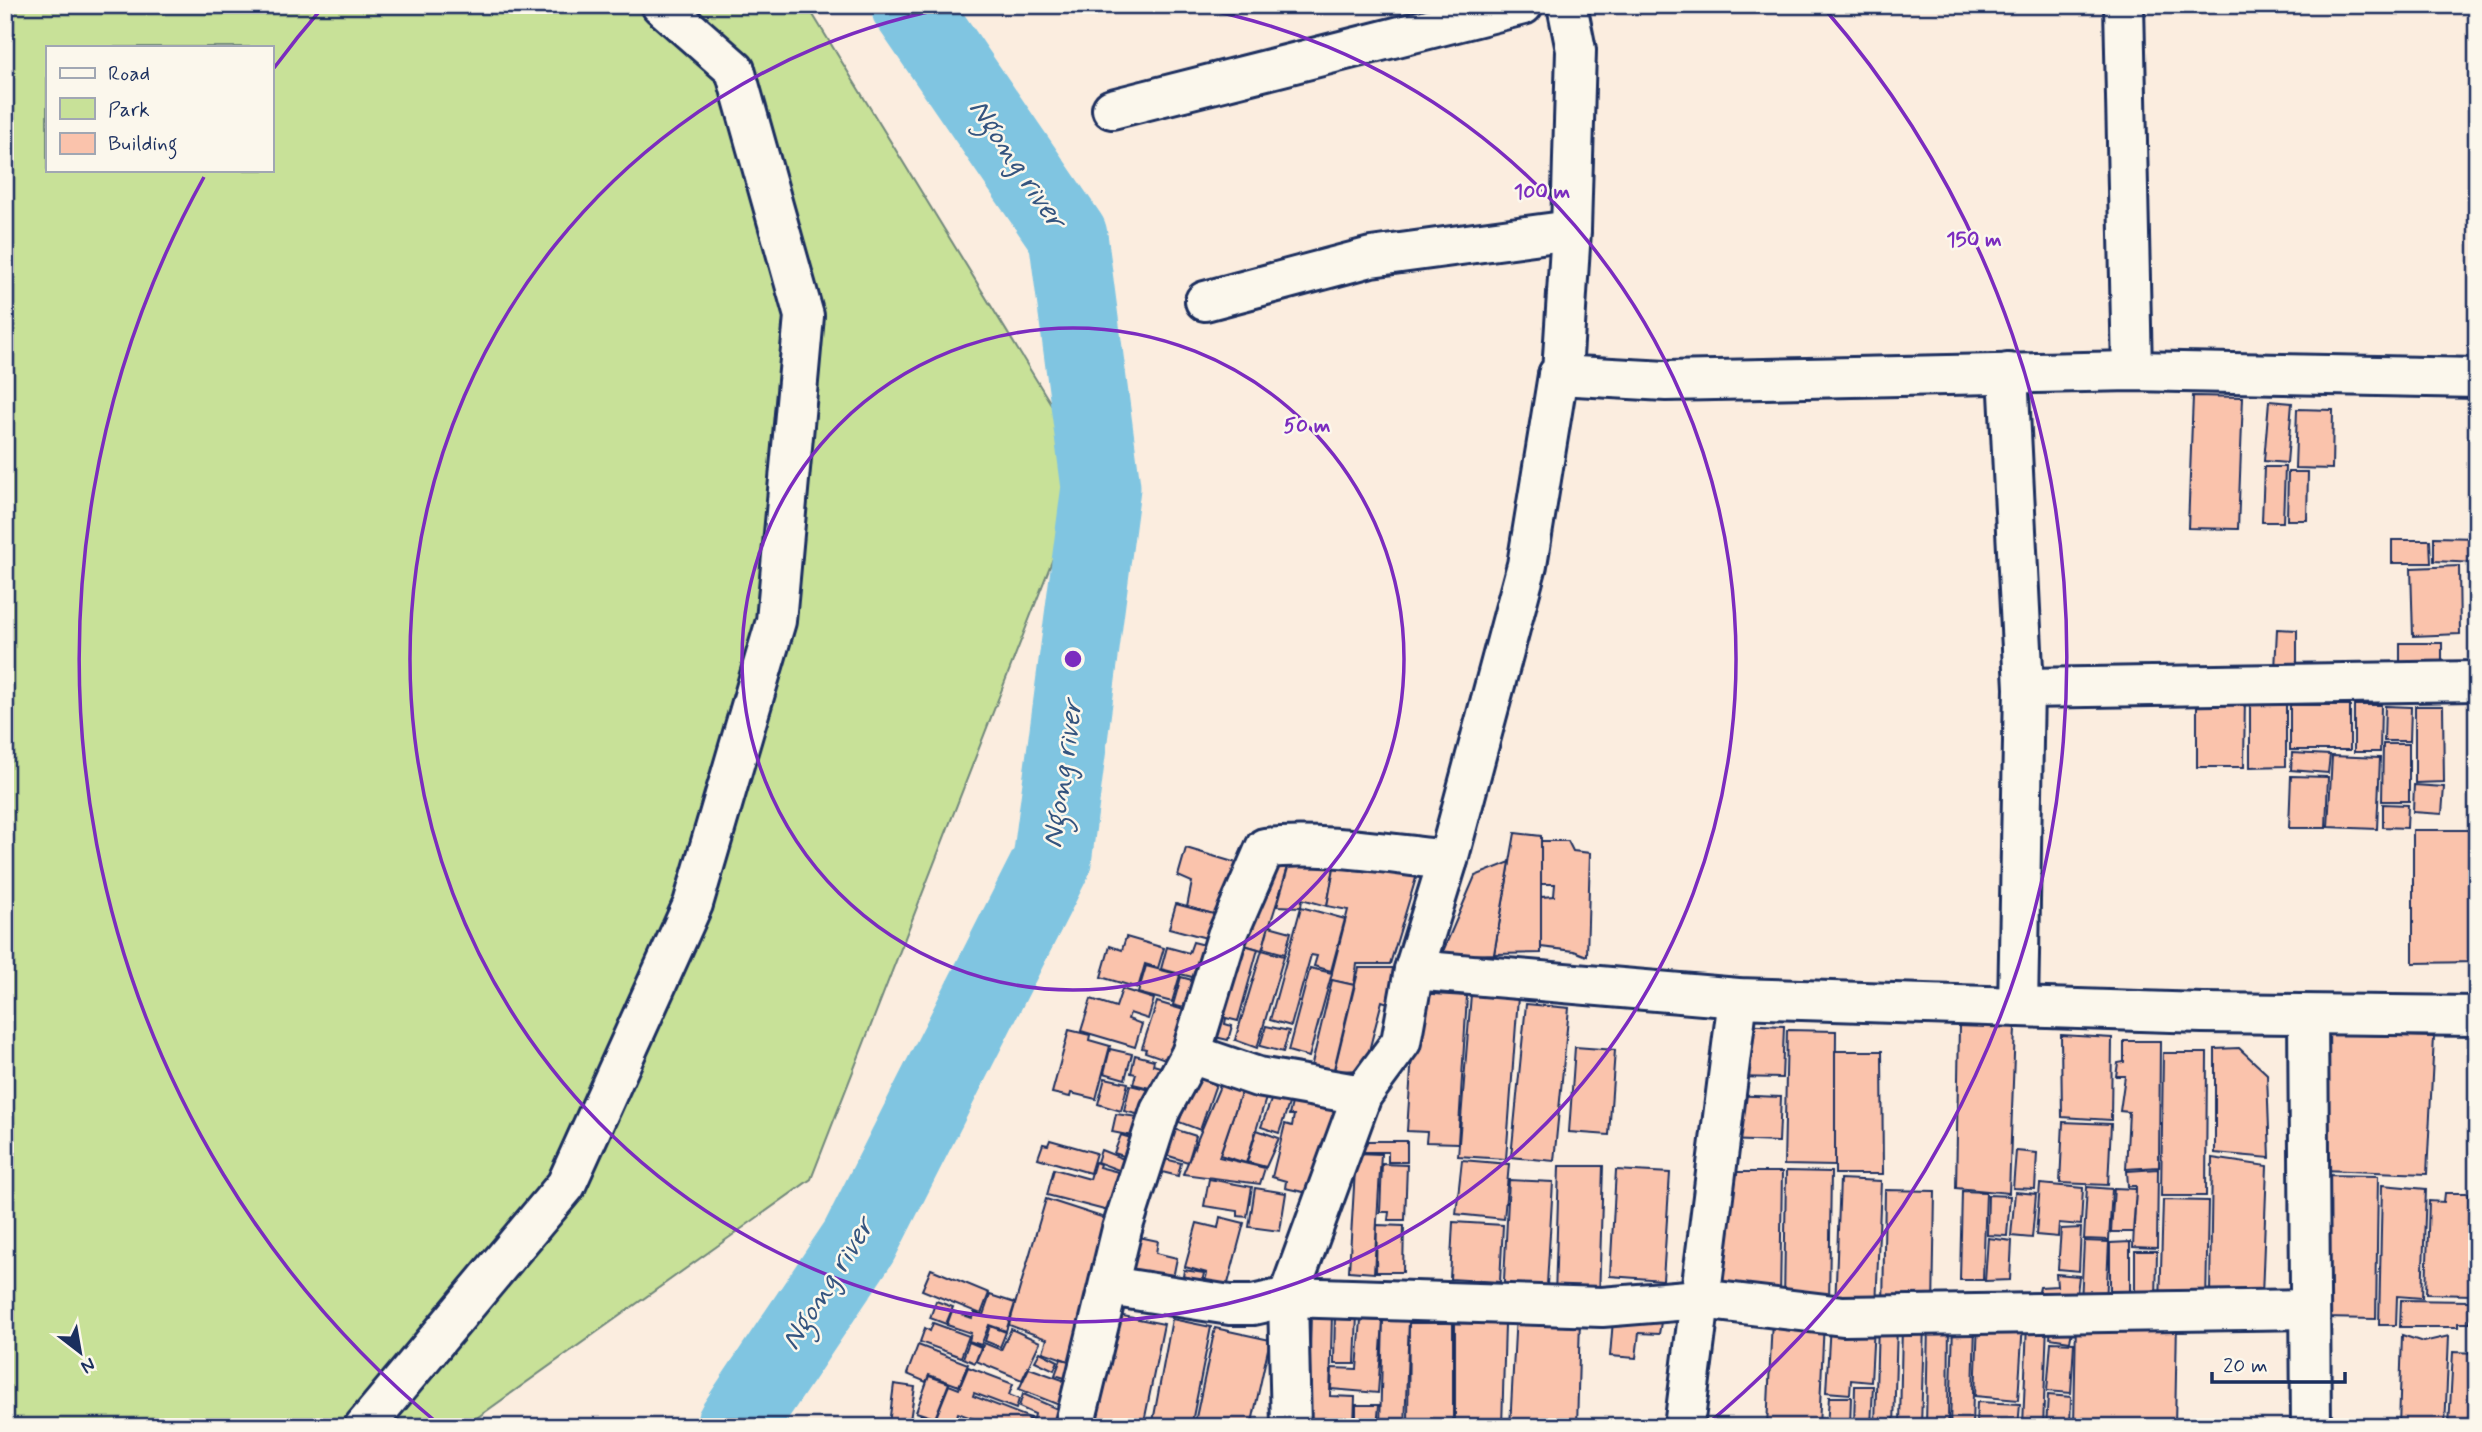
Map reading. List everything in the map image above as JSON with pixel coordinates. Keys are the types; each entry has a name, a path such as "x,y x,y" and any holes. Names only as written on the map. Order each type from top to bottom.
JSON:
{"street":[{"path":"363,1427 566,1185 693,904 776,621 804,316 735,70 661,5"},
{"path":"1112,109 1523,5"},
{"path":"1292,1427 1287,1297 1362,1095 1401,1042 1414,970 1448,860 1527,565 1558,375 1562,373 1571,230 1576,50 1567,5"},
{"path":"2124,5 2132,371"},
{"path":"1205,300 1371,257 1571,230"},
{"path":"1558,375 1666,381 2132,371 2477,378"},
{"path":"2008,373 2024,688 2018,1007"},
{"path":"2024,688 2477,681"},
{"path":"1074,1427 1122,1229 1160,1111 1191,1054 1227,936 1265,848 1285,846 1347,849 1448,860"},
{"path":"1414,970 1738,998 2308,1015 2477,1016"},
{"path":"1685,1427 1738,998"},
{"path":"2308,1015 2311,1427"},
{"path":"1191,1054 1258,1077 1362,1095"},
{"path":"1109,1286 1230,1305 1253,1305 1287,1297 1602,1307 1700,1299 1843,1316 2310,1309"}],"green space":[{"path":"5,5 807,5 1089,466 811,1179 464,1427 5,1427"}],"building":[{"path":"2193,396 2243,397 2238,529 2188,528"},
{"path":"2269,401 2292,403 2287,463 2264,461"},
{"path":"2297,409 2333,410 2332,469 2295,468"},
{"path":"2264,467 2285,467 2283,522 2262,522"},
{"path":"2288,472 2308,472 2307,520 2287,520"},
{"path":"2434,537 2477,538 2477,563 2434,561"},
{"path":"2392,540 2430,540 2431,563 2392,563"},
{"path":"2459,566 2460,634 2413,636 2411,568"},
{"path":"2277,629 2297,630 2297,670 2275,670"},
{"path":"2400,643 2442,643 2442,673 2400,674"},
{"path":"2197,694 2245,694 2244,767 2197,767"},
{"path":"2250,699 2286,699 2286,766 2250,767"},
{"path":"2290,705 2350,705 2350,750 2290,750"},
{"path":"2354,705 2381,705 2380,752 2354,752"},
{"path":"2385,706 2411,707 2410,741 2384,741"},
{"path":"2415,706 2443,706 2444,782 2415,783"},
{"path":"2383,744 2409,744 2409,801 2382,801"},
{"path":"2292,753 2330,755 2328,773 2291,770"},
{"path":"2332,756 2380,758 2377,829 2328,827"},
{"path":"2291,776 2328,777 2326,828 2289,828"},
{"path":"2414,785 2444,787 2442,814 2413,812"},
{"path":"2383,804 2408,805 2407,828 2383,827"},
{"path":"2413,830 2477,830 2477,962 2413,963"},
{"path":"1515,833 1541,836 1541,953 1494,954"},
{"path":"1541,841 1568,841 1573,851 1590,853 1587,956 1574,951 1541,947 1541,897 1554,896 1555,884 1541,884"},
{"path":"1186,848 1240,864 1221,916 1187,907 1192,882 1178,876"},
{"path":"1266,853 1292,854 1262,950 1237,943"},
{"path":"1292,854 1336,857 1327,906 1302,899 1301,907 1277,906"},
{"path":"1336,857 1419,868 1390,964 1357,964 1354,985 1330,980 1348,910 1327,906"},
{"path":"1510,862 1494,954 1441,956 1475,876"},
{"path":"1176,904 1221,916 1214,940 1169,928"},
{"path":"1301,907 1345,919 1331,971 1314,966 1317,956 1311,955 1291,1026 1270,1020"},
{"path":"1269,926 1291,932 1285,954 1263,948"},
{"path":"1126,937 1164,948 1158,968 1145,964 1138,988 1101,977 1110,946 1122,950"},
{"path":"1193,942 1209,946 1200,979 1161,969 1167,947 1189,953"},
{"path":"1237,943 1258,949 1238,1021 1226,1018 1225,1024 1232,1026 1228,1040 1211,1036"},
{"path":"1262,950 1284,956 1257,1048 1235,1040"},
{"path":"1146,966 1180,975 1172,1002 1138,993"},
{"path":"1310,968 1332,973 1309,1057 1288,1051"},
{"path":"1359,968 1395,968 1388,1003 1382,1001 1364,1070 1334,1071"},
{"path":"1181,977 1199,982 1191,1010 1173,1005"},
{"path":"1332,980 1354,985 1333,1073 1311,1068"},
{"path":"1122,989 1154,999 1148,1019 1130,1013 1128,1019 1142,1024 1135,1047 1081,1031 1091,999 1116,1007"},
{"path":"1416,993 1467,996 1458,1143 1426,1142 1427,1132 1407,1131"},
{"path":"1471,994 1518,997 1506,1159 1458,1156"},
{"path":"1157,1002 1184,1010 1168,1060 1145,1052 1146,1049 1142,1048"},
{"path":"1526,1004 1569,1008 1554,1161 1511,1157"},
{"path":"1736,1024 1784,1026 1782,1078 1734,1077"},
{"path":"1959,1025 2015,1027 2009,1193 1956,1188"},
{"path":"1266,1026 1289,1031 1283,1052 1260,1046"},
{"path":"1069,1030 1090,1035 1089,1040 1110,1046 1096,1099 1071,1093 1070,1097 1052,1093"},
{"path":"1787,1030 1836,1031 1835,1166 1784,1165"},
{"path":"2328,1034 2434,1037 2427,1174 2323,1170"},
{"path":"2061,1035 2112,1038 2111,1120 2062,1117"},
{"path":"2124,1041 2160,1041 2159,1167 2126,1169 2129,1112 2120,1111 2125,1076 2116,1076 2118,1063 2124,1062"},
{"path":"1575,1047 1615,1050 1609,1135 1569,1132"},
{"path":"2239,1048 2267,1074 2270,1158 2215,1153 2215,1049"},
{"path":"1110,1049 1132,1054 1125,1079 1104,1073"},
{"path":"1835,1051 1882,1051 1883,1174 1835,1174"},
{"path":"2163,1053 2207,1053 2206,1196 2161,1196"},
{"path":"1135,1055 1154,1060 1153,1065 1164,1068 1158,1090 1133,1084 1136,1074 1131,1073"},
{"path":"1196,1077 1216,1084 1200,1130 1179,1122"},
{"path":"1246,1077 1270,1085 1246,1163 1220,1155"},
{"path":"1105,1078 1128,1083 1121,1111 1098,1104"},
{"path":"1222,1081 1243,1087 1219,1157 1265,1168 1260,1184 1183,1174"},
{"path":"1277,1084 1294,1089 1279,1133 1261,1127"},
{"path":"1130,1085 1155,1091 1149,1117 1124,1111"},
{"path":"1295,1091 1338,1101 1317,1195 1285,1188 1286,1181 1272,1177 1285,1124 1292,1126 1294,1115 1289,1115"},
{"path":"1727,1095 1781,1097 1779,1142 1726,1140"},
{"path":"1116,1114 1145,1118 1138,1137 1112,1132"},
{"path":"2063,1122 2111,1124 2108,1185 2060,1183"},
{"path":"1174,1129 1196,1136 1188,1162 1166,1155"},
{"path":"1257,1130 1279,1138 1266,1167 1247,1162"},
{"path":"1121,1135 1137,1140 1130,1158 1114,1153"},
{"path":"1050,1140 1096,1153 1090,1173 1038,1158 1043,1144 1048,1145"},
{"path":"1357,1141 1407,1141 1407,1162 1388,1162 1388,1152 1357,1152"},
{"path":"1101,1150 1129,1161 1124,1172 1097,1162"},
{"path":"2016,1151 2037,1153 2035,1189 2013,1188"},
{"path":"1356,1153 1381,1154 1374,1273 1349,1271"},
{"path":"2212,1158 2267,1166 2262,1296 2210,1294"},
{"path":"1165,1159 1181,1163 1178,1176 1162,1172"},
{"path":"1462,1160 1509,1164 1504,1219 1456,1214"},
{"path":"1095,1162 1100,1164 1099,1167 1122,1173 1112,1212 1047,1195 1054,1169 1090,1179"},
{"path":"1382,1164 1407,1165 1405,1220 1388,1220 1389,1212 1380,1212"},
{"path":"1559,1166 1603,1166 1599,1299 1555,1297"},
{"path":"2158,1169 2157,1248 2133,1247 2136,1186 2128,1186 2127,1171"},
{"path":"1616,1170 1670,1173 1663,1280 1610,1276"},
{"path":"1786,1171 1831,1172 1829,1304 1784,1303"},
{"path":"1719,1172 1782,1172 1780,1301 1702,1290"},
{"path":"2320,1175 2378,1176 2376,1319 2322,1318"},
{"path":"1209,1179 1252,1187 1247,1217 1238,1216 1238,1211 1204,1206"},
{"path":"1840,1179 1881,1181 1876,1309 1835,1308"},
{"path":"1509,1180 1553,1182 1546,1302 1503,1300"},
{"path":"2040,1184 2083,1188 2081,1225 2059,1223 2058,1237 2036,1235"},
{"path":"2382,1185 2426,1189 2422,1298 2397,1296 2396,1325 2379,1325"},
{"path":"2087,1187 2112,1189 2109,1240 2084,1239"},
{"path":"1255,1188 1286,1193 1280,1231 1249,1227"},
{"path":"2114,1188 2136,1189 2133,1232 2111,1232"},
{"path":"1885,1190 1935,1191 1933,1311 1883,1310"},
{"path":"1962,1191 1986,1192 1983,1280 1960,1280"},
{"path":"2015,1192 2036,1194 2032,1238 2011,1236"},
{"path":"2445,1193 2469,1193 2469,1205 2477,1204 2473,1295 2426,1294 2429,1201 2444,1202"},
{"path":"1988,1195 2010,1196 2007,1236 1987,1235"},
{"path":"1046,1199 1117,1222 1077,1364 1043,1352 1047,1339 1009,1325"},
{"path":"2163,1200 2208,1201 2206,1305 2160,1305"},
{"path":"1220,1217 1244,1223 1226,1291 1204,1286 1207,1273 1185,1267 1197,1223 1218,1228"},
{"path":"1453,1222 1503,1225 1500,1282 1450,1279"},
{"path":"1377,1225 1404,1226 1403,1272 1376,1272"},
{"path":"2081,1228 2079,1271 2058,1269 2061,1229"},
{"path":"1139,1237 1158,1241 1156,1253 1177,1258 1173,1278 1131,1269"},
{"path":"1988,1238 2012,1241 2010,1280 1985,1281"},
{"path":"2084,1241 2109,1242 2106,1303 2081,1302"},
{"path":"2130,1242 2130,1299 2110,1299 2110,1243"},
{"path":"2135,1251 2157,1251 2156,1303 2135,1301"},
{"path":"931,1269 989,1293 981,1314 922,1290"},
{"path":"1184,1270 1204,1273 1201,1288 1182,1284"},
{"path":"2056,1274 2079,1276 2076,1302 2037,1300 2040,1287 2057,1286"},
{"path":"990,1295 1015,1303 1006,1331 989,1325 981,1345 969,1341 971,1333 947,1325 952,1311 972,1318 974,1313 983,1315"},
{"path":"2401,1300 2470,1301 2470,1323 2458,1323 2458,1327 2400,1327"},
{"path":"936,1301 953,1307 946,1324 930,1318"},
{"path":"1614,1308 1663,1311 1659,1334 1639,1333 1636,1358 1610,1356"},
{"path":"1108,1313 1164,1324 1143,1427 1084,1427"},
{"path":"1311,1313 1332,1313 1330,1396 1355,1397 1354,1427 1308,1427"},
{"path":"1335,1313 1357,1314 1355,1364 1334,1364"},
{"path":"1516,1314 1580,1319 1577,1427 1510,1427"},
{"path":"2052,1314 2075,1317 2070,1341 2050,1338"},
{"path":"1172,1319 1211,1327 1191,1427 1152,1427"},
{"path":"1772,1319 1824,1321 1819,1427 1767,1427"},
{"path":"2076,1319 2177,1320 2175,1427 2074,1427"},
{"path":"1361,1320 1383,1321 1378,1393 1331,1389 1332,1368 1357,1369"},
{"path":"1383,1321 1409,1321 1405,1427 1380,1427"},
{"path":"1928,1322 1949,1323 1948,1427 1926,1427"},
{"path":"1978,1322 2023,1323 2018,1400 1975,1396"},
{"path":"933,1323 969,1336 961,1357 920,1342 925,1328 930,1331"},
{"path":"1409,1323 1453,1323 1453,1427 1408,1427"},
{"path":"1455,1323 1505,1324 1502,1427 1455,1427"},
{"path":"1830,1323 1874,1325 1871,1382 1851,1380 1850,1394 1826,1392"},
{"path":"1878,1323 1897,1324 1894,1427 1875,1427"},
{"path":"2027,1323 2047,1324 2043,1427 2023,1427"},
{"path":"1902,1324 1924,1324 1921,1427 1900,1427"},
{"path":"1953,1324 1975,1325 1972,1427 1950,1427"},
{"path":"990,1326 1006,1332 1000,1347 985,1341"},
{"path":"1215,1328 1270,1340 1251,1427 1194,1427"},
{"path":"1011,1329 1040,1342 1022,1380 976,1361 984,1343 1001,1350"},
{"path":"2402,1335 2423,1342 2449,1336 2445,1427 2399,1427"},
{"path":"969,1342 981,1347 975,1363 963,1358"},
{"path":"2051,1342 2074,1343 2071,1393 2047,1391"},
{"path":"918,1345 968,1364 959,1386 929,1375 926,1382 907,1374"},
{"path":"1040,1352 1058,1361 1054,1370 1035,1361"},
{"path":"2453,1352 2477,1353 2477,1427 2449,1427"},
{"path":"1061,1359 1077,1363 1071,1380 1055,1375"},
{"path":"968,1367 1013,1384 1009,1395 1019,1399 1016,1409 974,1393 973,1396 1030,1418 1026,1427 995,1427 958,1413 953,1427 916,1426 921,1414 935,1420 949,1385 959,1389"},
{"path":"1029,1368 1074,1384 1064,1407 1019,1389"},
{"path":"929,1376 949,1383 935,1418 916,1412"},
{"path":"894,1384 915,1387 909,1427 889,1424"},
{"path":"1855,1386 1873,1386 1871,1427 1854,1427"},
{"path":"1023,1394 1060,1410 1055,1427 1029,1427 1030,1419 1034,1419 1035,1414 1019,1407"},
{"path":"2048,1395 2071,1397 2070,1427 2046,1427"},
{"path":"1829,1397 1851,1397 1850,1427 1827,1427"},
{"path":"1977,1402 2020,1404 2018,1427 1976,1427"},
{"path":"1356,1405 1379,1405 1377,1427 1356,1427"}],"waterway":[{"name":"Ngong river","path":"735,1427 859,1242 1052,861 1101,487 1068,236 910,5"}]}
